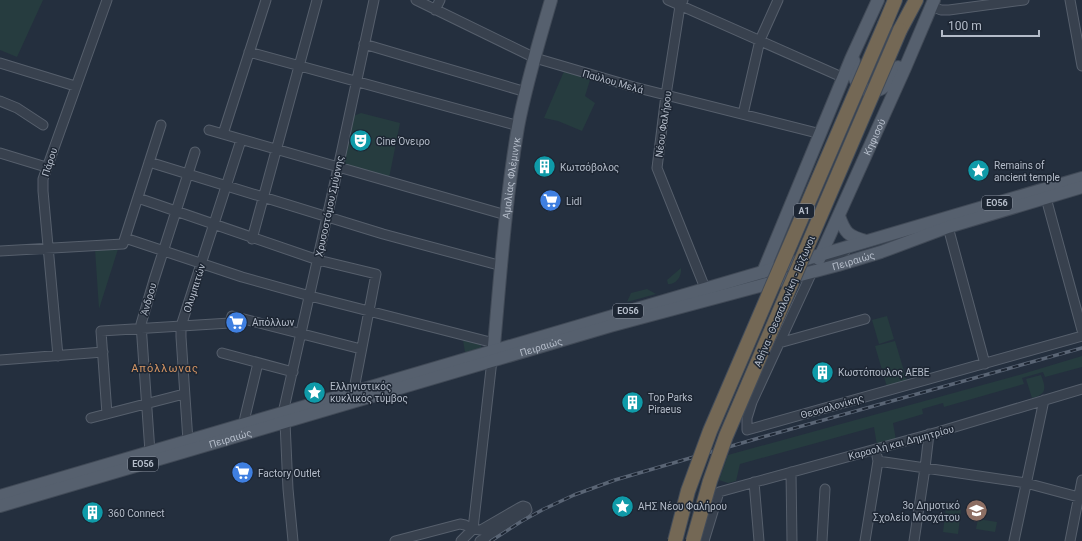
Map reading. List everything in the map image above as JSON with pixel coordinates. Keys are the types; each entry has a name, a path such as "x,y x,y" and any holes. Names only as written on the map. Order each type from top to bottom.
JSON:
{"highway":[{"name":"Αθήνα - Θεσσαλονίκη - Εύζωνοι","path":"675,541 688,491 710,431 895,0"},
{"name":"Αθήνα - Θεσσαλονίκη - Εύζωνοι","path":"693,541 710,481 729,430 900,30 916,0"}],"main road":[{"name":"Αμαλίας Φλέμινγκ","path":"493,351 506,215 518,126 551,0"},
{"path":"763,272 878,0"},
{"path":"865,28 852,68 853,75 855,81 865,89 879,90 885,87 894,76 916,30 932,3"},
{"name":"Κηφισού","path":"812,272 839,216 905,68 932,3"},
{"name":"Πειραιώς","path":"0,496 244,424 284,417 356,391 1082,178"},
{"name":"Πειραιώς","path":"0,506 493,351 610,326 812,272 881,252 948,227 1082,187"},
{"path":"839,216 843,228 848,234 866,241"}],"street":[{"path":"97,0 106,3"},
{"path":"223,134 266,0"},
{"path":"252,239 298,65 317,0"},
{"name":"Χρυσοστόμου Σμύρνης","path":"293,541 288,489 284,417 374,0"},
{"name":"Παύλου Μελά","path":"416,0 535,58 634,87 821,134"},
{"path":"436,10 440,0"},
{"path":"668,0 682,3 844,78"},
{"path":"744,114 760,40 777,0"},
{"path":"932,3 941,10 949,10 1024,0"},
{"path":"1070,0 1082,66"},
{"name":"Πάρου","path":"58,356 42,185 46,167 106,3"},
{"name":"Νέου Φαλήρου","path":"682,3 666,95 657,168 705,288"},
{"path":"364,44 526,92"},
{"path":"249,52 518,126"},
{"path":"0,63 75,86"},
{"path":"0,101 17,108 43,125"},
{"path":"124,241 161,125"},
{"path":"209,130 506,215"},
{"name":"Ολυμπιτών","path":"188,441 180,337 181,326 241,140"},
{"name":"Άνδρου","path":"150,452 141,328 152,287 195,152"},
{"path":"0,153 46,167"},
{"path":"149,162 383,234 502,266"},
{"path":"138,198 252,239 318,260 376,274 355,384 356,391"},
{"path":"1046,198 1082,330"},
{"path":"948,227 985,364"},
{"path":"0,251 49,249 124,241 164,251 242,277 369,311 493,351 472,529 461,541"},
{"path":"812,272 841,253 862,246 866,241"},
{"name":"Θεσσαλονίκης","path":"812,272 752,402 747,418 747,430 1082,336"},
{"path":"779,343 865,319"},
{"path":"107,414 101,331 181,326 231,320 361,349"},
{"path":"0,360 103,352"},
{"path":"222,354 293,372"},
{"path":"244,424 244,417 258,363"},
{"name":"Καραολή και Δημητρίου","path":"704,541 719,492 929,434 1082,389"},
{"path":"91,418 184,394"},
{"path":"1014,541 1044,400"},
{"path":"914,541 929,434"},
{"path":"865,541 878,460 875,448"},
{"path":"878,460 1026,483 1080,497"},
{"path":"791,472 792,541"},
{"path":"1070,541 1080,497 1082,480"},
{"path":"754,482 759,541"},
{"path":"822,541 824,489"},
{"path":"395,541 459,524 465,525 472,529 481,530 520,507 526,507 527,510 525,512 480,541"}],"green space":[{"path":"0,0 43,0 17,57 0,50"},
{"path":"565,69 591,77 585,96 595,103 582,131 558,121 544,118"},
{"path":"361,113 400,123 389,178 341,164 351,117"},
{"path":"119,246 99,309 95,249"},
{"path":"681,268 681,274 678,279 674,283 668,284 667,280"},
{"path":"647,289 656,294 627,302 631,293"},
{"path":"887,316 894,339 879,344 872,320"},
{"path":"463,340 481,345 481,347 480,349 465,352"},
{"path":"895,341 907,381 887,387 875,346"},
{"path":"1082,356 1082,367 1045,377 1043,372 1022,378 1024,384 944,407 943,403 922,409 923,414 893,423 896,440 877,445 874,427 740,464 736,481 728,483 719,480 728,455 1019,375"},
{"path":"1041,375 1044,390 1040,395 1032,398 1026,379"},
{"path":"946,508 961,510 958,534 943,532"},
{"path":"978,519 997,522 995,532 976,529"}],"railway":[{"path":"491,541 544,509 574,495 615,480 759,438 1082,348"}],"place":[{"name":"Cine Όνειρο","path":"360,141"},
{"name":"Κωτσόβολος","path":"545,167"},
{"name":"Remains of ancient temple","path":"979,171"},
{"name":"Lidl","path":"551,201"},
{"name":"Απόλλων","path":"236,322"},
{"name":"Κωστόπουλος ΑΕΒΕ","path":"823,372"},
{"name":"Ελληνιστικός κυκλικός τύμβος","path":"314,392"},
{"name":"Top Parks Piraeus","path":"632,403"},
{"name":"Factory Outlet","path":"242,473"},
{"name":"ΑΗΣ Νέου Φαλήρου","path":"622,506"},
{"name":"3ο Δημοτικό Σχολείο Μοσχάτου","path":"976,511"},
{"name":"360 Connect","path":"92,513"}],"district":[{"name":"Απόλλωνας","path":"165,368"}]}
